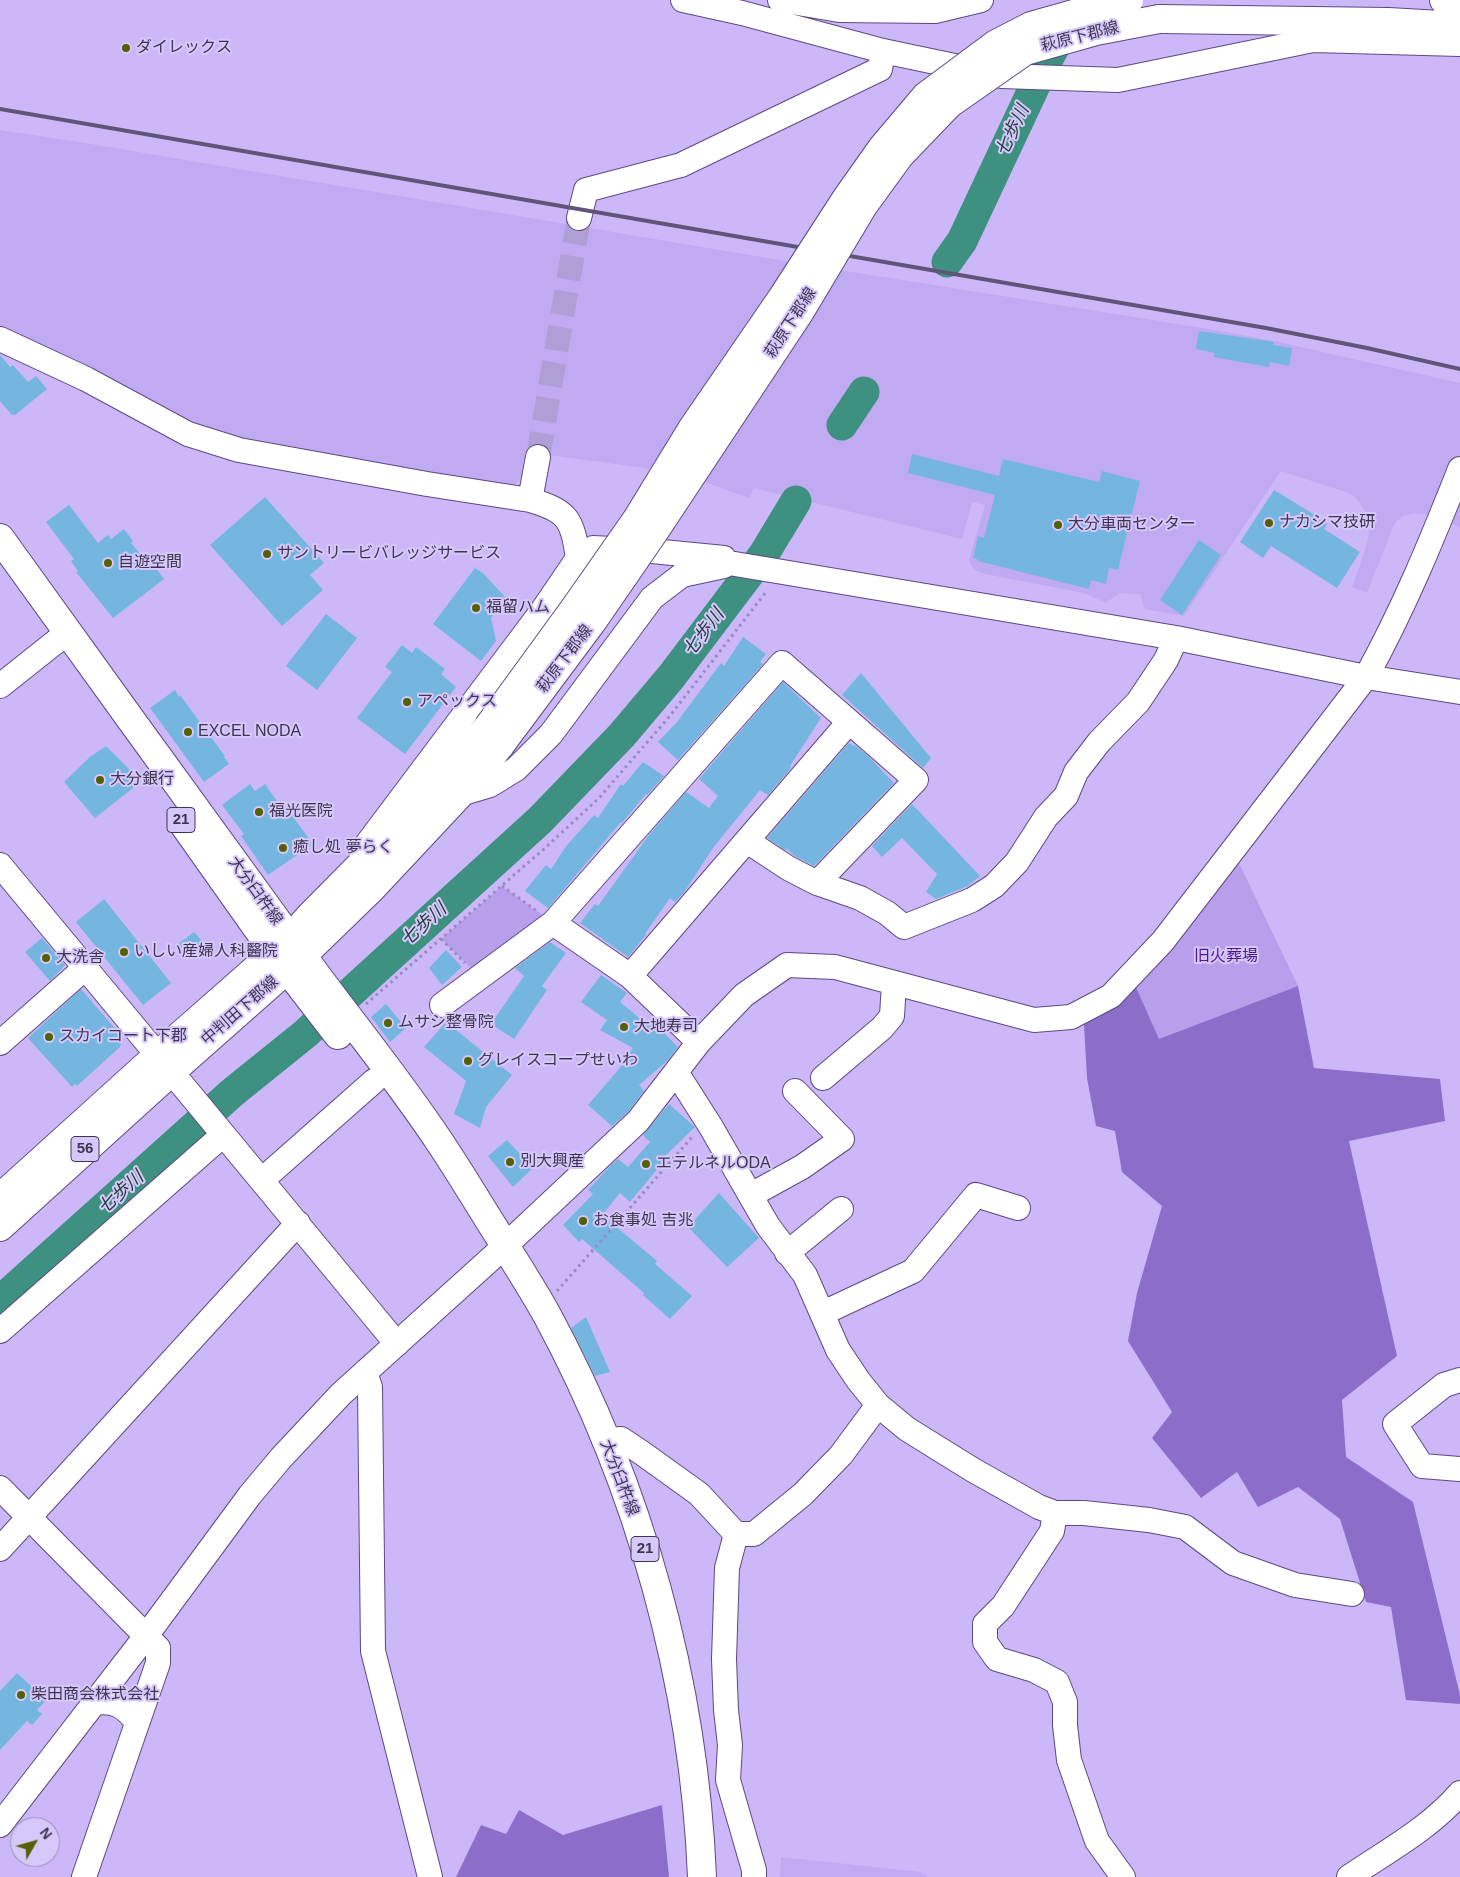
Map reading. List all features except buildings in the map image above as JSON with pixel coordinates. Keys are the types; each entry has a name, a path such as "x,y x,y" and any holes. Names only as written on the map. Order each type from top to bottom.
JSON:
{"main road":[{"name":"萩原下郡線","path":"289,954 372,888 460,794 494,735 574,609 637,519 692,429 782,298 846,199 882,148 926,96 996,44 1031,26 1129,0"},
{"path":"1444,0 1460,0"},
{"name":"萩原下郡線","path":"289,954 311,915 405,820 494,735 592,622 799,314 863,206 900,155 950,104 1025,52 1096,31 1159,20 1388,22 1460,26"},
{"name":"大分臼杵線","path":"0,538 61,637 289,954 316,991 348,1020 441,1143 546,1314 567,1354 626,1492 649,1560 679,1684 692,1764 702,1877"},
{"name":"大分臼杵線","path":"0,564 61,637"},
{"name":"中判田下郡線","path":"0,1198 164,1064 289,954"},
{"name":"大分臼杵線","path":"348,1020 374,1081 505,1246"},
{"name":"中判田下郡線","path":"0,1227 164,1064"}],"street":[{"path":"683,0 742,13 883,51 1002,76 1118,80 1313,40 1460,44"},
{"path":"780,0 839,10 935,10 981,0"},
{"path":"579,218 586,190 681,165 880,69 883,51"},
{"path":"0,339 86,379 188,434 239,450 530,500 556,510 566,518 574,531 578,558"},
{"path":"530,500 538,457"},
{"path":"0,1825 146,1636 250,1495 331,1404 505,1246 638,1121 699,1042 744,995 787,965 835,967 1034,1020 1071,1017 1111,996 1163,941 1366,677 1392,629 1438,526 1460,469"},
{"path":"355,872 352,864 537,619 578,558 593,548 724,558 724,566 682,574 652,598 551,734 516,769 490,785 460,794"},
{"path":"723,562 786,571 1176,638 1366,677 1460,692"},
{"path":"0,686 61,637"},
{"path":"747,841 788,868 817,883 860,898 887,913 904,927 972,900 994,886 1016,862 1046,817 1066,796 1076,772 1099,742 1138,702 1166,660 1176,638"},
{"path":"442,1005 553,923 782,663 916,780 817,883"},
{"path":"630,976 849,722"},
{"path":"0,865 397,1344"},
{"path":"553,923 630,976 699,1042"},
{"path":"0,1043 85,968"},
{"path":"822,1078 882,1028 892,1016 894,983"},
{"path":"676,1072 707,1120 768,1226 805,1275 838,1350 878,1406 907,1429 973,1470 1039,1507 1055,1513 1084,1513 1149,1520 1185,1527 1233,1562 1296,1586 1352,1594"},
{"path":"262,1180 374,1081"},
{"path":"751,1195 802,1168 842,1139 795,1092"},
{"path":"0,1331 222,1133"},
{"path":"823,1313 913,1271 976,1195 1018,1208"},
{"path":"787,1253 841,1209"},
{"path":"0,1549 298,1223"},
{"path":"365,1372 370,1387 373,1651 430,1877"},
{"path":"1460,1380 1444,1386 1395,1424 1422,1466 1460,1469"},
{"path":"604,1440 620,1439 642,1453 699,1494 736,1534 754,1534 803,1494 841,1455 878,1406"},
{"path":"0,1488 158,1648 158,1663 84,1877"},
{"path":"1055,1513 1052,1531 1003,1606 986,1624 984,1642 997,1659 1034,1670 1056,1682 1065,1702 1065,1725 1069,1760 1097,1841 1123,1877"},
{"path":"736,1534 727,1568 725,1632 726,1710 730,1745 728,1780 754,1870 754,1877"},
{"path":"94,1703 115,1703 128,1711 137,1722"},
{"path":"1349,1877 1423,1828 1448,1807 1460,1793"}],"path":[{"path":"348,1020 502,886 599,798 669,717 766,592"},
{"path":"502,886 553,923"},
{"path":"441,939 480,977"},
{"path":"555,1293 707,1120"}],"shaded area":[{"path":"0,130 815,266 1209,329 1274,341 1460,383 1460,528 1452,523 1425,514 1413,513 1403,516 1395,523 1367,593 1352,587 1365,551 1371,526 1360,503 1354,496 1346,492 1281,471 1184,616 1145,609 1140,594 1119,593 1106,603 1084,593 985,574 975,570 969,560 985,505 972,502 962,539 754,488 749,498 676,472 525,452 520,480 512,487 221,436 126,393 0,327"},
{"path":"1135,985 1159,1039 1298,986 1314,1068 1440,1079 1445,1121 1349,1141 1397,1356 1342,1400 1346,1457 1413,1502 1460,1695 1460,1704 1406,1700 1391,1607 1366,1602 1340,1519 1298,1487 1258,1507 1237,1472 1201,1498 1152,1438 1172,1412 1128,1341 1137,1293 1162,1206 1122,1172 1115,1131 1096,1126 1087,1078 1084,1024"},
{"path":"662,1805 669,1877 456,1877 481,1825 506,1834 519,1810 563,1835"},
{"path":"781,1857 921,1872 928,1877 780,1877"}],"green space":[{"name":"旧火葬場","path":"1238,861 1298,986 1159,1040 1135,985"},
{"path":"502,886 553,923 480,977 441,939"}],"waterway":[{"name":"七歩川","path":"947,262 962,241 1045,64 1068,23"},
{"name":"七歩川","path":"842,425 864,392"},
{"name":"七歩川","path":"0,1301 233,1092 305,1034 540,820 622,735 671,677 764,554 796,501"}],"tunnel":[{"path":"538,457 579,218"}],"railway":[{"path":"0,109 1266,328 1460,369"}],"place":[{"name":"ダイレックス","path":"126,48"},
{"name":"ナカシマ技研","path":"1269,523"},
{"name":"大分車両センター","path":"1058,525"},
{"name":"サントリービバレッジサービス","path":"267,554"},
{"name":"自遊空間","path":"108,563"},
{"name":"福留ハム","path":"476,608"},
{"name":"アペックス","path":"407,702"},
{"name":"EXCEL NODA","path":"188,732"},
{"name":"大分銀行","path":"100,780"},
{"name":"福光医院","path":"259,812"},
{"name":"癒し処 夢らく","path":"283,848"},
{"name":"いしい産婦人科醫院","path":"124,952"},
{"name":"大洗舎","path":"46,958"},
{"name":"ムサシ整骨院","path":"388,1023"},
{"name":"大地寿司","path":"624,1027"},
{"name":"スカイコート下郡","path":"49,1037"},
{"name":"グレイスコープせいわ","path":"468,1061"},
{"name":"別大興産","path":"510,1162"},
{"name":"エテルネルODA","path":"646,1164"},
{"name":"お食事処 吉兆","path":"583,1221"},
{"name":"柴田商会株式会社","path":"21,1695"}]}
